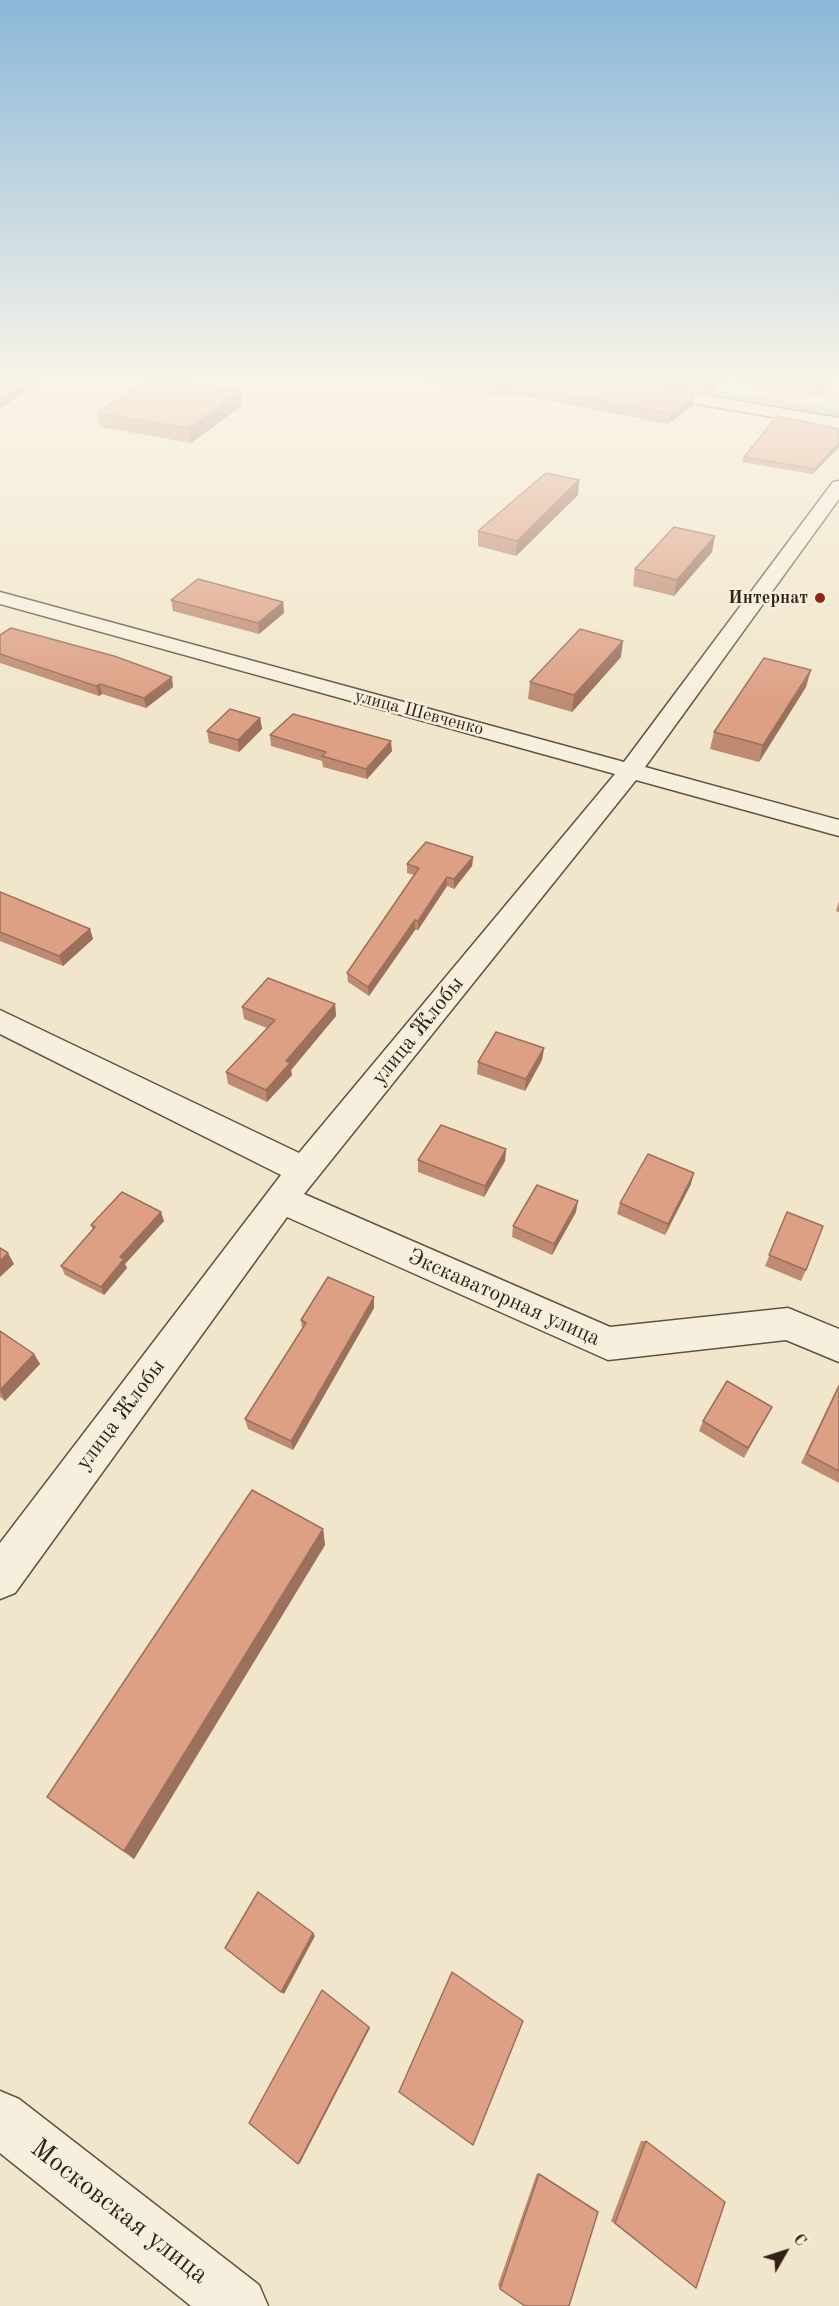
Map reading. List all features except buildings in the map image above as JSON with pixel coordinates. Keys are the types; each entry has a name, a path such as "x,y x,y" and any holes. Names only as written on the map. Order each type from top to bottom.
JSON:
{"street":[{"name":"улица Жлобы","path":"0,1578 282,1199 630,771 838,488"},
{"name":"улица Шевченко","path":"0,598 839,828"},
{"path":"0,1021 304,1171"},
{"name":"Экскаваторная улица","path":"282,1199 608,1344 788,1324 839,1346"},
{"name":"Московская улица","path":"0,2118 238,2306"}],"place":[{"name":"Интернат","path":"820,598"}]}
